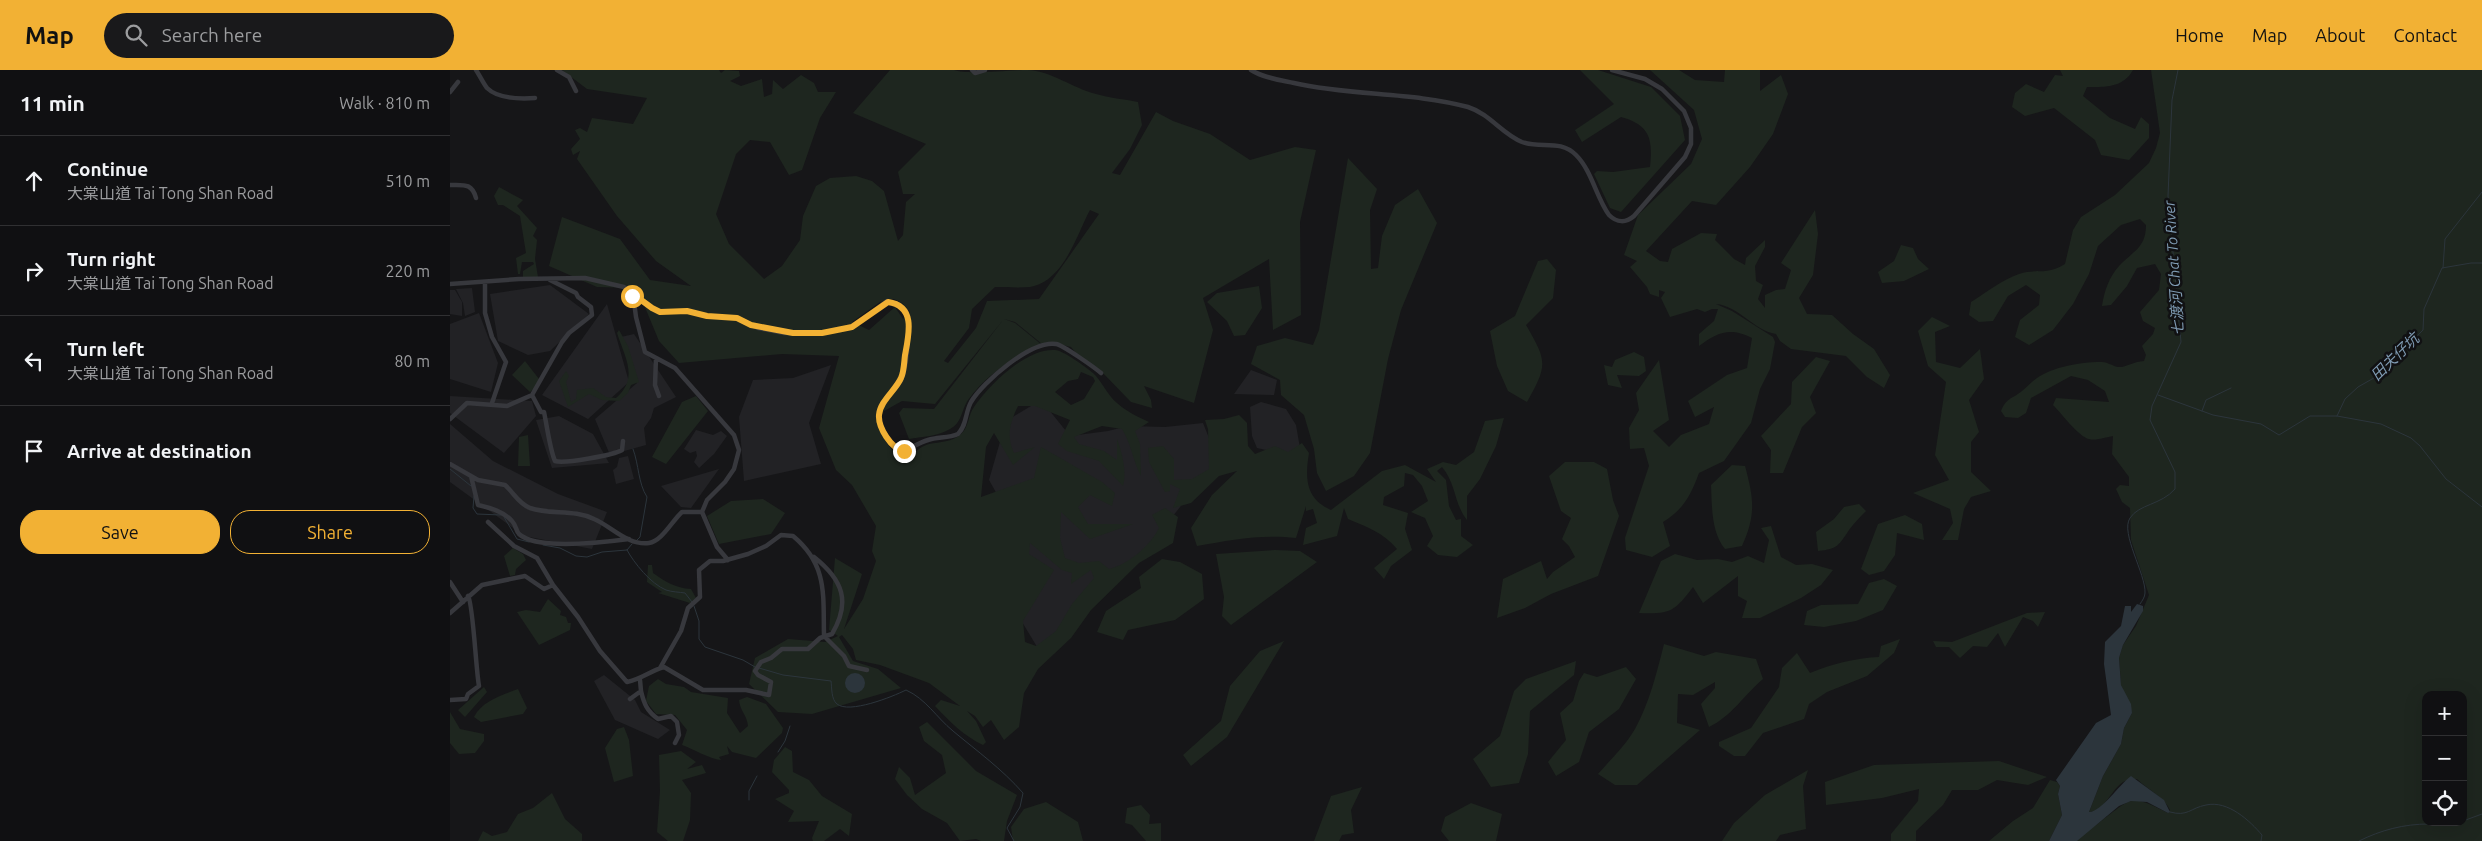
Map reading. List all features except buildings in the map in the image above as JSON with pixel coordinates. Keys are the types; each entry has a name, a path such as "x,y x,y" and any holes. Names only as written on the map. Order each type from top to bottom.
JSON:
{"street":[{"path":"476,70 485,86 495,93 513,98 535,98"},
{"path":"557,70 569,77 576,91"},
{"path":"972,70 975,73 985,70"},
{"path":"1251,70 1265,77 1325,90 1406,98 1474,109 1522,142 1557,145 1571,150 1584,166 1609,215 1616,220 1624,221 1634,216 1682,161 1691,144 1692,131 1684,111 1662,89 1645,79 1612,70"},
{"path":"450,92 458,82"},
{"path":"450,185 468,186 474,190 476,198"},
{"path":"450,284 536,278 549,280 585,278 624,287 640,300 660,312 687,311 707,316 737,318 751,325 793,333 822,333 852,327 888,302 900,305 906,311 909,333 903,375 879,415 887,437 895,448 902,451 910,450 928,440 958,434 964,426 972,400 1011,360 1038,348 1056,344 1064,347 1101,373"},
{"path":"450,420 467,403 507,406 532,395 562,342 569,333 592,315 593,311 576,293 549,280"},
{"path":"485,282 485,313 492,337 506,362 492,404"},
{"path":"633,294 633,304 645,352 676,368 734,435 739,450 734,469 725,482 707,500 702,512 717,547 728,560"},
{"path":"633,304 640,300"},
{"path":"656,358 655,385 659,396"},
{"path":"532,395 541,412 544,412 552,442 551,452 556,461 562,463 592,456 616,454 622,450 623,441"},
{"path":"450,464 478,480 505,485 520,502 530,508 550,513 574,513 587,516 629,539 644,543 651,543 666,531 670,523 682,512 702,512"},
{"path":"471,476 478,505 495,509 512,520 517,533 525,538 561,545 629,539"},
{"path":"488,522 514,546 538,558 554,585 578,616 600,651 627,682 640,680 664,666 703,690 746,690 769,695 771,682 758,675 755,671 761,662 771,658 782,649 808,649 817,640 832,634 841,618 844,599 827,567 793,536 781,535 766,546 728,560 710,561 698,571 700,597 688,608 681,631 660,668"},
{"path":"814,557 822,584 824,636 844,656 849,666 867,670"},
{"path":"450,612 482,586 525,576 544,589 554,585"},
{"path":"450,582 462,602"},
{"path":"450,700 466,699 468,694 479,686 472,627 472,600 468,596"},
{"path":"640,680 644,705 650,714 658,719 671,716 677,722 679,735 675,743"},
{"path":"630,699 641,691"}],"shaded area":[{"path":"562,70 719,70 721,73 725,70 739,71 740,76 730,81 741,86 762,79 764,97 772,94 773,80 783,89 801,75 814,83 818,92 836,92 820,118 802,170 789,175 770,142 750,140 736,154 716,214 729,244 764,279 782,266 800,240 803,216 816,186 830,178 856,176 872,181 884,191 898,241 903,235 906,202 915,194 903,194 898,172 926,144 853,113 890,70 1036,71 1096,94 1138,102 1142,125 1130,149 1112,173 1120,175 1156,112 1173,121 1210,134 1250,160 1295,147 1316,150 1300,222 1301,315 1273,330 1269,259 1203,298 1213,330 1194,403 1144,386 1151,400 1152,408 1131,402 1100,370 1081,359 1071,347 1049,342 1042,344 1015,322 1004,319 1015,323 1042,345 1011,361 984,382 968,400 959,420 954,426 935,435 909,439 899,413 903,408 934,409 1003,320 935,404 902,401 877,415 879,428 886,442 896,453 909,455 923,446 957,437 964,431 974,407 1009,370 1032,355 1055,350 1069,356 1090,371 1117,403 1149,422 1135,431 1140,444 1141,476 1122,429 1102,426 1074,437 1079,444 1104,451 1117,460 1117,439 1124,468 1123,486 1099,461 1067,451 1058,444 1070,420 1035,406 1018,406 1011,424 1010,441 1014,453 1035,447 1013,465 994,433 986,447 981,497 1034,478 1041,447 1102,482 1115,493 1112,506 1090,495 1078,507 1088,524 1133,524 1090,539 1061,512 1060,538 1065,558 1079,563 1099,561 1109,569 1117,567 1131,559 1155,535 1159,528 1152,515 1165,508 1178,517 1173,543 1139,563 1091,610 1071,638 1038,669 1024,693 1019,727 1004,740 991,720 983,727 975,716 967,711 976,721 986,742 983,745 963,733 935,706 941,700 960,706 929,683 880,665 856,660 853,649 842,635 839,637 853,661 878,669 901,688 812,714 778,712 749,684 755,658 788,639 825,642 838,636 829,630 835,558 862,574 844,629 863,599 876,561 872,551 876,526 852,485 836,470 819,428 839,356 782,354 679,363 659,341 637,288 597,287 549,266 562,217 620,239 650,280 691,286 656,261 617,216 577,159 580,151 573,155 571,149 580,139 575,130 580,128 587,132 592,118 633,124 647,98 587,89","holes":["1090,210 1099,214 1039,299 987,301 976,328 948,363 944,361 969,328 972,309 995,287 1030,287 1042,283 1060,267 1074,244","894,299 902,303 910,312 903,319 895,307 869,330 852,322 880,302","1081,372 1093,377 1095,381 1084,399 1071,405 1055,392 1068,381 1078,379","1030,543 1062,570 1072,573 1071,584 1091,570 1094,578 1072,604 1056,631 1036,646 1025,642 1023,621 1054,570 1029,554"]},
{"path":"1580,70 1598,70 1651,87 1680,116 1685,140 1621,212 1610,208 1594,174 1597,171 1613,172 1650,167 1650,141 1644,129 1638,124 1621,117 1582,142 1575,130 1614,104"},
{"path":"1650,70 1679,70 1695,80 1724,82 1725,70 1760,70 1760,91 1781,75 1788,94 1773,134 1750,167 1716,205 1692,201 1646,251 1660,261 1668,262 1672,249 1701,233 1717,234 1715,240 1734,259 1745,265 1746,258 1765,240 1765,247 1755,266 1756,281 1763,285 1758,299 1765,308 1765,295 1776,290 1785,289 1791,270 1781,263 1815,210 1818,234 1813,275 1799,298 1807,314 1832,315 1853,334 1874,349 1890,375 1884,388 1867,377 1846,356 1791,349 1780,341 1776,334 1760,328 1732,309 1716,304 1732,311 1773,337 1775,342 1770,369 1760,389 1751,423 1724,461 1699,473 1693,488 1681,507 1663,522 1670,546 1652,557 1626,550 1625,538 1649,466 1644,448 1630,449 1629,428 1639,410 1636,393 1659,360 1669,420 1653,431 1669,447 1681,435 1709,424 1714,407 1695,417 1688,401 1727,375 1747,368 1752,338 1737,333 1724,333 1712,337 1699,346 1699,334 1714,321 1718,309 1705,312 1697,309 1670,317 1661,298 1665,292 1659,290 1659,297 1650,294 1647,287 1630,267 1637,261 1624,255 1638,215 1691,164 1702,139 1694,110"},
{"path":"2060,70 2133,70 2129,76 2119,83 2087,87 2083,96 2110,118 2135,129 2141,117 2149,124 2149,138 2129,160 2101,155 2095,140 2054,108 2025,116 2012,107 2015,93 2026,84 2044,92 2055,75 2063,76"},
{"path":"2151,70 2482,70 2482,841 2077,841 2120,807 2132,801 2146,803 2168,813 2170,810 2160,797 2137,779 2120,784 2104,804 2089,812 2103,776 2121,744 2124,728 2132,713 2121,685 2119,658 2123,645 2136,626 2149,595 2131,540 2130,508 2122,502 2116,489 2120,485 2129,486 2129,477 2112,454 2113,436 2095,440 2085,437 2053,405 2056,398 2109,402 2105,391 2088,380 2071,376 2031,398 2026,413 2018,418 2005,417 2001,411 2007,401 2037,378 2051,371 2084,363 2106,362 2122,367 2144,361 2146,355 2142,346 2153,334 2155,328 2143,321 2140,312 2159,290 2161,274 2155,264 2137,268 2127,286 2111,305 2102,306 2106,290 2115,270 2141,244 2144,239 2146,225 2140,219 2121,225 2098,246 2089,274 2073,304 2053,330 2029,345 2015,337 2020,320 2039,305 2040,295 2026,285 2008,296 1993,321 1979,322 1969,315 1971,302 2007,280 2025,272 2052,270 2065,264 2073,230 2081,217 2115,195 2149,163 2160,133"},
{"path":"1348,158 1377,189 1370,210 1371,269 1378,268 1382,236 1395,205 1418,189 1437,223 1401,310 1388,359 1370,453 1354,476 1326,491 1317,473 1314,449 1304,415 1281,395 1280,380 1251,364 1257,346 1285,338 1313,345 1319,330"},
{"path":"499,187 523,200 517,206 537,228 533,236 537,240 535,259 538,277 523,277 523,271 534,264 533,262 522,262 520,274 518,274 516,258 526,253 520,216 503,205 498,205 494,196"},
{"path":"1901,245 1913,248 1918,259 1929,269 1904,281 1882,283 1878,272 1894,261"},
{"path":"1547,259 1556,270 1553,298 1526,325 1538,347 1542,363 1539,379 1527,402 1508,391 1497,366 1490,331 1515,316 1538,261"},
{"path":"550,285 589,314 550,351 528,355 498,341 490,294"},
{"path":"1259,286 1262,308 1245,335 1234,336 1227,321 1207,302 1217,293"},
{"path":"472,288 475,312 465,316 463,303 456,289"},
{"path":"450,290 455,290 462,302 462,316 450,314"},
{"path":"607,304 629,382 588,419 542,395"},
{"path":"479,313 498,363 491,392 450,379 450,324"},
{"path":"1932,317 1950,326 1935,332 1936,362 1960,368 1980,349 1984,379 1969,400 1979,432 1971,442 1971,472 1991,491 1971,497 1964,509 1958,540 1942,540 1953,523 1950,509 1913,493 1949,480 1935,455 1946,382 1928,366 1918,331"},
{"path":"619,330 628,346 639,382 631,385 628,393 619,401 602,400 589,394 568,407 559,381 566,371 569,376 566,382 571,402 576,399 577,390 593,388 606,397 616,398 623,390 629,375 626,359 617,333"},
{"path":"634,334 676,397 654,408 651,418 644,428 646,445 610,455 595,419 637,383 621,337"},
{"path":"1634,352 1644,357 1646,371 1639,376 1617,375 1622,388 1608,385 1604,365 1612,367 1615,360"},
{"path":"1816,357 1830,361 1810,397 1816,413 1802,427 1783,473 1770,473 1771,450 1761,436 1791,404 1792,382"},
{"path":"525,361 539,379 536,387 530,392 512,375"},
{"path":"831,365 809,423 821,464 744,481 739,417 753,380 793,378"},
{"path":"1251,370 1277,380 1274,395 1234,394"},
{"path":"450,396 532,401 536,416 504,453 450,413"},
{"path":"696,396 708,411 666,464 652,457 682,402"},
{"path":"1041,400 1070,436 1108,431 1128,426 1165,427 1203,423 1217,458 1206,475 1138,559 1039,650 1016,612 1002,503 989,480 1006,421"},
{"path":"1261,402 1286,409 1296,425 1300,448 1289,455 1257,448 1252,436 1250,407"},
{"path":"1239,415 1247,423 1248,446 1255,454 1275,446 1288,452 1302,443 1309,453 1307,479 1312,493 1316,500 1331,510 1382,471 1405,465 1436,482 1427,469 1443,462 1456,465 1474,452 1485,421 1504,418 1496,446 1480,479 1467,496 1467,520 1447,473 1442,467 1437,471 1446,480 1449,506 1456,520 1461,519 1461,536 1473,545 1457,557 1438,555 1427,546 1433,536 1425,518 1411,512 1428,501 1422,486 1413,475 1405,473 1404,486 1384,497 1383,505 1408,513 1405,529 1412,550 1391,566 1384,579 1374,568 1397,549 1381,535 1348,519 1344,508 1337,536 1303,545 1306,528 1317,523 1313,509 1306,511 1306,506 1296,538 1258,537 1197,546 1191,528 1212,495 1237,471 1219,476 1191,503 1173,508 1180,489 1170,484 1170,491 1165,492 1149,462 1148,448 1163,446 1174,459 1174,480 1192,479 1209,469 1208,429 1205,420 1224,419"},
{"path":"559,416 593,434 609,463 552,468 536,420"},
{"path":"450,424 493,461 558,494 607,512 592,549 524,536 450,482"},
{"path":"696,430 713,435 721,431 727,436 714,454 699,468 694,462 697,456 696,451 690,453 684,449"},
{"path":"528,435 530,466 518,466 519,437"},
{"path":"628,456 634,479 616,484 613,470 617,467 619,458"},
{"path":"1565,462 1594,462 1607,469 1613,500 1619,516 1598,576 1551,594 1525,608 1497,618 1503,579 1541,561 1547,579 1553,572 1575,557 1569,546 1562,539 1571,518 1561,511 1549,476"},
{"path":"1732,465 1745,466 1752,498 1752,507 1750,525 1742,546 1725,549 1720,542 1715,527 1711,485"},
{"path":"719,469 691,508 681,507 661,486"},
{"path":"763,499 785,513 771,534 719,544 707,516 731,501"},
{"path":"1859,504 1866,511 1840,543 1830,549 1818,551 1816,532 1834,519 1844,507"},
{"path":"1905,515 1922,524 1924,540 1897,533 1895,555 1884,571 1869,575 1861,569 1878,524"},
{"path":"1771,526 1781,557 1796,565 1812,564 1833,570 1821,585 1801,598 1760,618 1742,618 1747,601 1738,596 1738,576 1703,603 1693,587 1681,602 1671,610 1658,613 1639,613 1661,561 1675,554 1697,560 1718,559 1732,562 1748,556 1764,563 1769,540 1761,528"},
{"path":"513,548 523,554 526,560 516,569 515,575 510,576 504,556"},
{"path":"1275,550 1300,551 1317,562 1231,625 1222,616 1224,597 1216,554"},
{"path":"1162,559 1180,562 1202,574 1204,599 1175,620 1128,630 1123,640 1097,632 1106,611 1141,588 1139,577"},
{"path":"648,565 652,565 653,573 667,582 675,586 691,589 696,598 690,603 658,593 662,592 647,582"},
{"path":"1884,579 1897,586 1883,610 1856,621 1824,627 1804,625 1807,611 1821,605 1858,604 1869,583"},
{"path":"548,599 561,611 560,615 566,617 568,623 571,623 570,630 539,645 517,612 526,610 540,612"},
{"path":"2137,604 2143,606 2143,611 2123,645 2119,658 2121,685 2131,704 2132,713 2124,728 2121,744 2103,776 2089,812 2099,808 2131,776 2164,800 2170,812 2168,813 2147,802 2131,801 2119,806 2077,841 2049,841 2062,815 2058,794 2060,786 2056,780 2096,723 2111,715 2104,664 2105,642 2121,626 2125,606 2131,606 2131,612"},
{"path":"2045,612 2038,627 2033,621 2023,617 2005,647 1998,633 1987,647 1973,646 1960,658 1949,647 1936,647 1933,641 1952,642 2027,613"},
{"path":"1900,639 1894,653 1867,676 1827,692 1809,704 1804,719 1763,733 1745,756 1734,756 1719,746 1719,742 1751,728 1779,687 1782,668 1797,653 1810,673 1844,662 1879,657 1881,646"},
{"path":"1284,641 1227,737 1191,766 1183,755 1221,721 1230,686 1260,651"},
{"path":"1664,644 1704,656 1716,652 1756,659 1763,679 1731,711 1709,727 1701,704 1715,688 1715,682 1693,695 1678,694 1677,723 1700,730 1637,785 1615,785 1598,774 1635,729 1652,688"},
{"path":"1576,661 1574,675 1530,711 1528,754 1519,783 1491,787 1473,759 1500,736 1514,691 1526,679"},
{"path":"1626,667 1636,679 1619,709 1589,732 1579,762 1556,776 1548,762 1566,740 1560,713 1573,701 1579,681 1584,673 1597,677"},
{"path":"851,673 859,673 865,679 865,687 859,693 851,693 845,687 845,679"},
{"path":"604,675 635,700 641,712 670,730 658,739 615,720 594,681"},
{"path":"658,679 666,684 684,687 691,692 728,698 727,713 740,733 748,726 739,700 747,697 766,704 783,728 782,733 756,758 732,752 727,746 729,754 719,757 721,760 707,756 682,745 687,730 675,715 656,714 646,701 649,686"},
{"path":"484,687 487,692 465,717 458,710"},
{"path":"518,689 527,708 523,714 481,722 474,717 487,703"},
{"path":"450,712 460,729 484,734 484,741 475,753 459,754 450,743"},
{"path":"927,722 976,771 1017,795 1007,821 1004,841 981,841 976,839 960,841 947,823 922,809 907,795 895,779 899,767 910,778 915,795 946,773 942,755 924,741 919,727"},
{"path":"624,727 629,740 633,776 614,782 605,748 617,729"},
{"path":"785,747 792,751 793,772 809,780 822,796 852,814 849,836 840,829 824,841 813,841 812,838 819,821 788,822 794,811 775,799 789,793 789,790 772,772 774,760"},
{"path":"681,751 696,762 687,769 702,765 706,773 682,780 691,793 690,820 683,841 668,841 657,832 660,791 659,755"},
{"path":"1999,761 2047,777 2028,785 1997,780 1978,790 1952,790 1943,805 1916,831 1916,841 1891,841 1891,834 1918,801 1919,789 1882,798 1826,805 1825,782 1874,765"},
{"path":"1808,770 1803,786 1806,829 1780,835 1776,841 1722,841 1734,823 1765,795"},
{"path":"2050,780 2057,782 2060,786 2058,794 2062,815 2049,841 1989,841 2013,821 2033,808"},
{"path":"1362,787 1351,810 1354,833 1342,835 1339,841 1314,841 1331,796"},
{"path":"552,793 565,819 582,834 582,841 478,841 483,831 492,836 507,832 518,814 533,808"},
{"path":"1046,802 1078,822 1083,841 1013,841 1011,827 1024,809"},
{"path":"1471,803 1502,814 1496,841 1449,841 1441,831 1445,817"},
{"path":"1141,805 1150,815 1149,824 1161,823 1161,841 1146,841 1132,825 1125,823 1127,808"}],"waterway":[{"name":"七渡河 Chat To River","path":"2140,604 2145,594 2144,585 2128,533 2130,518 2134,513 2163,498 2175,489 2175,472 2150,420 2152,406 2181,342 2168,196 2172,100 2178,70"},
{"path":"2443,268 2445,239 2482,192"},
{"name":"田夫仔坑","path":"2337,416 2345,399 2358,387 2379,375 2423,330 2424,309 2442,268 2482,263"},
{"path":"2202,411 2206,400 2231,388"},
{"path":"2158,395 2213,415 2261,424 2279,435 2310,416 2337,416 2381,424 2411,438 2420,446 2446,479 2482,507"},
{"path":"633,449 642,486 647,497 640,537 637,540"},
{"path":"450,469 471,486"},
{"path":"474,496 473,508 477,514 501,515"},
{"path":"504,517 517,539 529,542"},
{"path":"543,545 560,548 576,556 587,557 602,552 627,550 632,544"},
{"path":"627,550 638,567 655,583 666,590 685,593 692,602"},
{"path":"694,606 699,621 699,639 705,647 743,660 755,667"},
{"path":"759,668 783,675 831,681 834,699 837,704 843,707 860,706 891,697 906,690 919,698 947,726 998,768 1023,793 1020,807 1007,828 1014,841"},
{"path":"778,752 785,741 790,726"},
{"path":"749,800 749,791 757,776"},
{"path":"2170,812 2185,813 2201,806 2214,804 2222,806 2245,818 2262,835 2261,841"},
{"path":"2467,820 2482,814"},
{"path":"2359,841 2402,826 2422,824"}],"route":[{"path":"632,296 633,294 660,312 687,311 707,316 737,318 751,325 793,333 822,333 852,327 888,302 900,305 906,311 908,317 909,333 903,375 881,408 879,417 882,429 895,448 904,451"}]}
